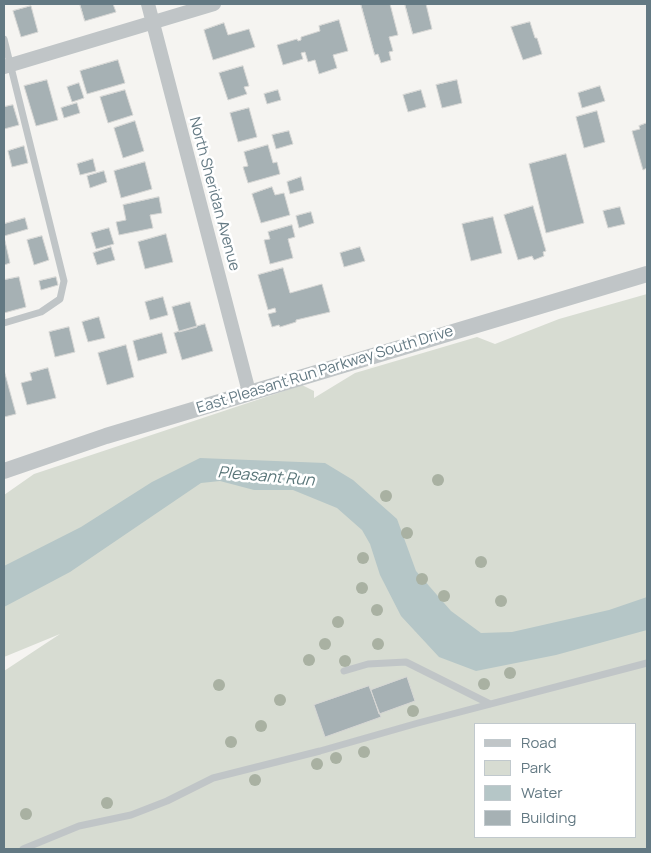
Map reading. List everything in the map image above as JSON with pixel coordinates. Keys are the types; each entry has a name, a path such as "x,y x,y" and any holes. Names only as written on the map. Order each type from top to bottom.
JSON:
{"street":[{"name":"North Sheridan Avenue","path":"148,4 249,392"},
{"path":"7,66 214,4"},
{"name":"East Pleasant Run Parkway South Drive","path":"4,471 106,436 249,392 647,274"}],"lane":[{"path":"4,39 7,66 64,282 60,299 41,312 4,322"},
{"path":"344,672 368,664 406,662 490,704"},
{"path":"23,849 79,826 131,815 167,801 214,778 647,663"}],"green space":[{"path":"647,294 647,849 4,849 4,671 60,634 4,657 4,604 225,465 4,572 4,495 34,474 302,385 314,391 314,398 355,373 477,337 495,344 559,319"}],"water":[{"name":"Pleasant Run","path":"200,458 325,463 353,480 397,519 416,571 451,611 481,633 512,632 609,610 647,597 647,630 556,655 476,671 439,657 401,616 380,575 370,544 362,530 337,508 293,490 254,490 220,481 201,483 70,572 4,607 4,566 81,527 152,482"}],"building":[{"path":"80,4 113,4 116,12 85,21"},
{"path":"361,4 390,4 398,35 389,37 393,51 389,52 391,60 381,63 378,54 375,55"},
{"path":"405,4 426,4 432,29 413,34"},
{"path":"31,6 38,32 21,37 13,11"},
{"path":"339,20 348,51 333,55 337,68 319,74 315,60 308,62 305,52 301,53 303,59 283,65 277,45 297,39 298,41 301,40 301,37 320,31 319,26"},
{"path":"530,22 542,54 523,60 511,27"},
{"path":"224,23 228,35 249,29 255,47 213,60 204,30"},
{"path":"118,60 125,83 87,94 80,71"},
{"path":"243,66 249,86 244,87 247,94 228,100 219,73"},
{"path":"47,80 58,120 36,126 24,86"},
{"path":"457,80 462,103 442,108 436,85"},
{"path":"79,83 84,98 72,102 67,87"},
{"path":"600,86 605,101 582,108 578,93"},
{"path":"125,90 133,115 108,123 100,97"},
{"path":"278,90 281,100 267,104 264,94"},
{"path":"421,90 426,107 408,112 403,95"},
{"path":"77,103 80,113 64,118 61,108"},
{"path":"13,105 19,125 4,129 4,107"},
{"path":"249,108 257,137 238,142 230,113"},
{"path":"597,111 605,142 584,148 576,117"},
{"path":"135,121 144,151 123,158 114,128"},
{"path":"647,123 647,168 643,170 632,131 640,129 639,126"},
{"path":"289,131 293,144 276,149 272,135"},
{"path":"268,145 273,163 277,162 280,174 248,183 243,167 248,166 244,152"},
{"path":"24,146 28,163 12,167 8,151"},
{"path":"566,154 584,223 546,233 529,164"},
{"path":"93,159 96,171 80,175 77,164"},
{"path":"145,162 152,189 121,198 114,171"},
{"path":"104,171 107,182 90,188 87,176"},
{"path":"301,177 304,190 290,194 287,182"},
{"path":"272,187 275,195 284,193 290,215 261,223 252,194"},
{"path":"159,197 162,213 150,215 153,228 119,235 116,222 126,220 123,205"},
{"path":"533,206 546,251 543,252 544,256 534,260 532,256 518,260 504,215"},
{"path":"620,207 625,224 608,228 603,211"},
{"path":"311,212 314,223 299,228 296,216"},
{"path":"493,217 502,253 471,261 462,224"},
{"path":"25,218 28,229 4,236 4,224"},
{"path":"292,225 295,237 288,239 293,258 270,264 264,240 270,239 268,232"},
{"path":"109,228 114,244 96,249 91,233"},
{"path":"166,234 173,262 145,269 138,242"},
{"path":"42,236 49,260 34,265 27,240"},
{"path":"4,242 10,263 4,265"},
{"path":"111,247 115,260 97,265 93,253"},
{"path":"360,247 365,261 344,267 340,253"},
{"path":"283,268 290,293 322,284 330,312 296,320 296,322 280,327 279,325 272,327 268,314 276,312 275,308 268,310 258,275"},
{"path":"19,277 26,307 4,313 4,280"},
{"path":"56,277 58,285 41,290 39,281"},
{"path":"163,297 168,315 150,320 145,302"},
{"path":"190,302 197,327 179,332 172,307"},
{"path":"99,317 105,338 88,342 82,322"},
{"path":"205,324 213,351 182,360 174,333"},
{"path":"69,327 75,352 55,357 49,332"},
{"path":"162,333 167,353 138,361 133,341"},
{"path":"126,345 134,377 107,385 98,353"},
{"path":"48,368 56,398 27,405 21,383 32,380 30,373"},
{"path":"4,370 16,414 4,417"},
{"path":"407,677 415,701 379,714 371,690"},
{"path":"369,686 381,717 325,737 314,705"}]}
